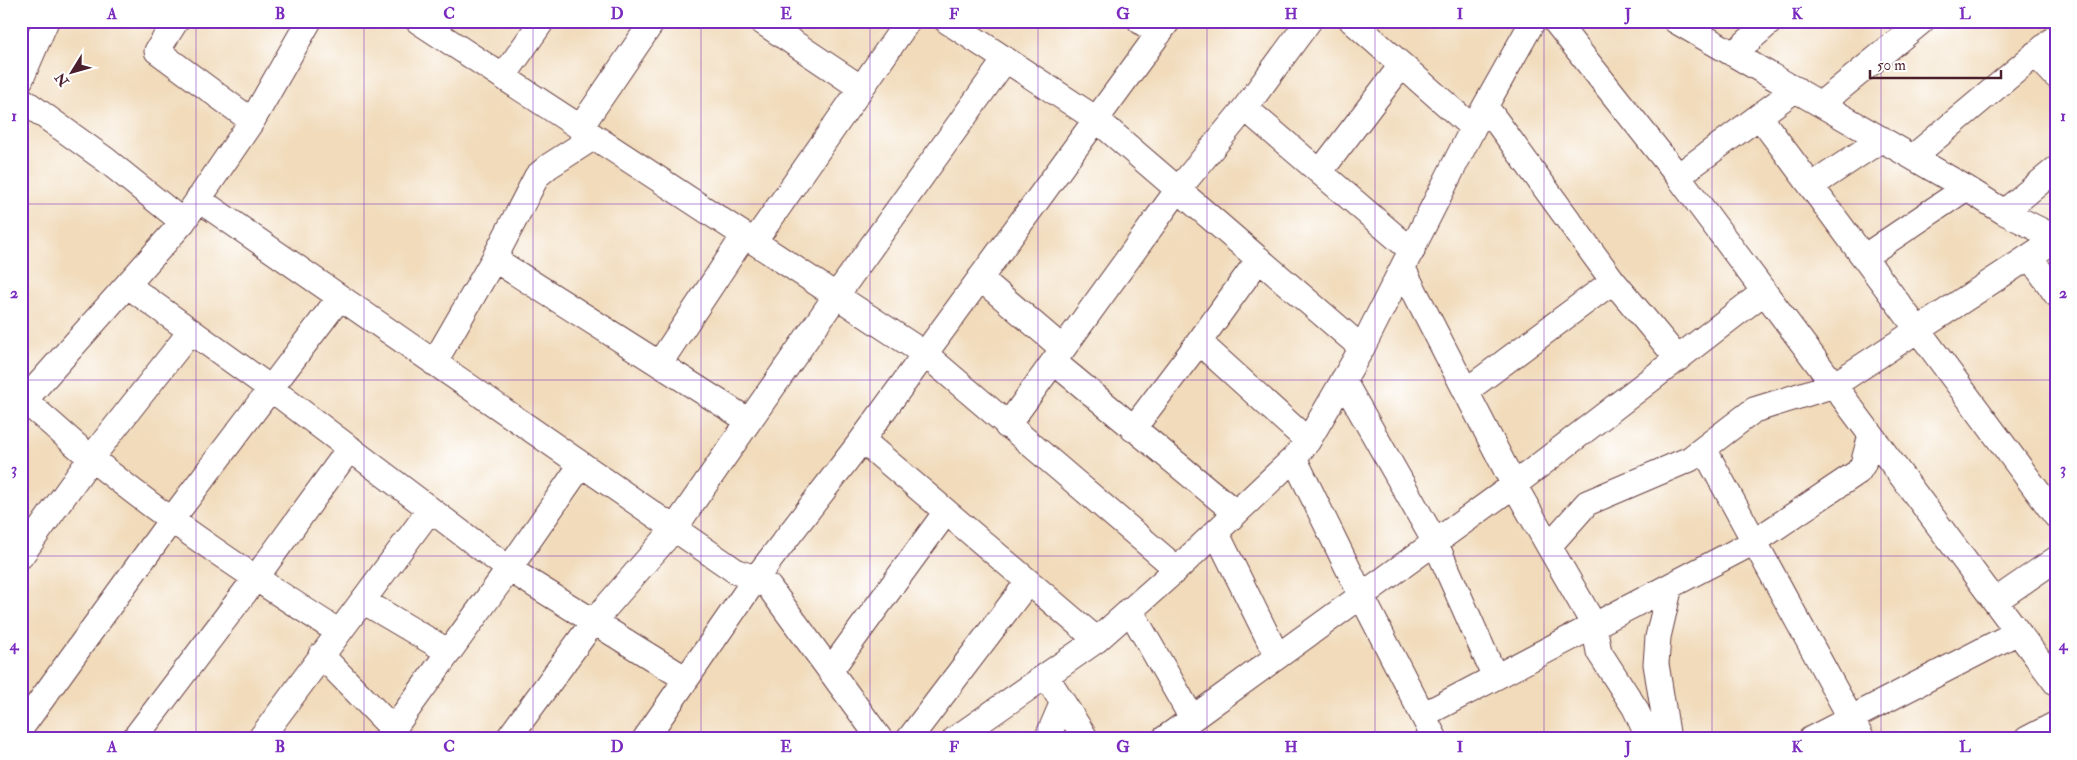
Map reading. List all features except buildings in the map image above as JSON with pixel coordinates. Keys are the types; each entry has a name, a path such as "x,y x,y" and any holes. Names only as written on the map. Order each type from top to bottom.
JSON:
{"street":[{"path":"21,79 46,21"},
{"path":"176,21 156,51 252,121"},
{"path":"309,21 252,121 183,222 23,399 91,458 172,520 256,580 339,632"},
{"path":"418,21 925,354 1176,569"},
{"path":"503,78 542,21"},
{"path":"434,363 494,259 537,176 587,132 653,21"},
{"path":"761,21 861,88"},
{"path":"659,364 908,21"},
{"path":"947,21 1096,119 1177,191 1362,348"},
{"path":"1007,426 1177,191 1244,108 1309,21"},
{"path":"1352,21 1401,66 1474,128"},
{"path":"1555,21 1678,176 2056,683"},
{"path":"1549,546 1587,503 1690,459 1754,410 1834,385 2056,238 2004,212 1882,139 1676,21"},
{"path":"1733,54 1771,21"},
{"path":"1821,104 1922,21"},
{"path":"645,739 756,578 862,440 1096,119 1156,25"},
{"path":"955,739 1097,640 1216,532 1301,449 1362,348 1486,107 1523,26"},
{"path":"1914,158 2056,36"},
{"path":"2035,54 2056,76"},
{"path":"508,739 594,621 674,529 836,296 1006,60"},
{"path":"1320,172 1401,66"},
{"path":"1678,176 1796,89"},
{"path":"21,99 106,160 183,222"},
{"path":"1486,107 1613,280 1678,359"},
{"path":"1244,108 1320,172 1407,260 1466,391 1514,485 1594,625 1599,652 1635,708 1649,739"},
{"path":"1759,116 2056,516"},
{"path":"1811,186 1882,139"},
{"path":"2004,212 2056,169"},
{"path":"1864,257 1966,188"},
{"path":"198,199 737,572 756,578 769,587 880,739"},
{"path":"2030,257 2056,294"},
{"path":"494,259 750,421"},
{"path":"1133,429 1259,259"},
{"path":"980,278 1133,429 1236,513"},
{"path":"1466,391 1613,280"},
{"path":"126,285 270,388 509,569 686,679"},
{"path":"1164,739 1514,485 1764,292"},
{"path":"21,728 172,520 340,297"},
{"path":"21,556 91,458 191,331"},
{"path":"1199,342 1301,449 1361,595 1435,739"},
{"path":"1343,380 1435,542 1495,677"},
{"path":"1423,715 1754,542 1858,472 1864,464 1871,435"},
{"path":"862,440 1097,640"},
{"path":"134,739 256,580 350,448"},
{"path":"1704,449 1857,728"},
{"path":"321,656 390,734 509,569 581,465"},
{"path":"260,739 430,510"},
{"path":"830,671 946,512"},
{"path":"1216,532 1277,656"},
{"path":"1995,600 2056,559"},
{"path":"909,739 1028,582"},
{"path":"1668,739 1656,664 1658,637 1670,586"},
{"path":"363,602 449,652"},
{"path":"1130,610 1192,718"},
{"path":"1811,739 1857,728 2018,632"},
{"path":"1046,676 1062,704 1086,739"},
{"path":"1048,739 1062,704"},
{"path":"2027,739 2056,724"}]}
